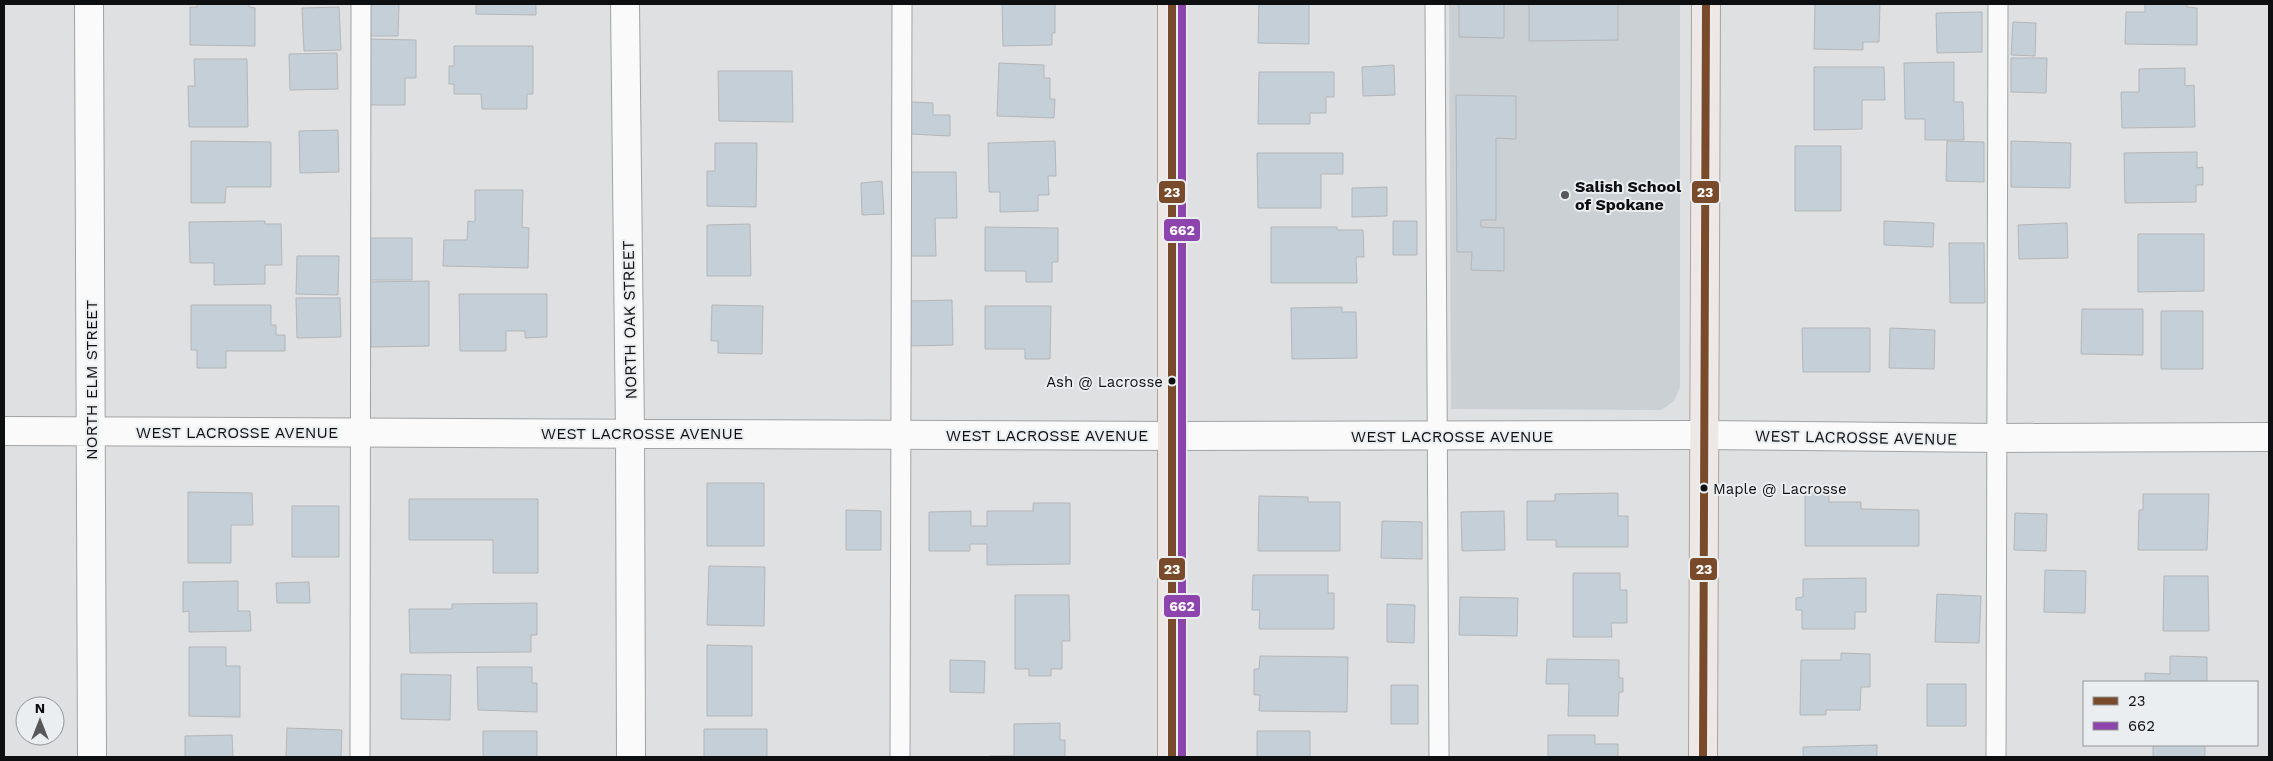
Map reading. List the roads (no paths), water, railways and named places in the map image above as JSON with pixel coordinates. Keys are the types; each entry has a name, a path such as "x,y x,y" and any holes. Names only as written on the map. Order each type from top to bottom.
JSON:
{"main road":[{"path":"1172,4 1170,436 1172,757"},
{"path":"1703,757 1706,4"}],"street":[{"name":"NORTH ELM STREET","path":"89,4 92,757"},
{"name":"NORTH OAK STREET","path":"625,4 630,432 631,757"},
{"name":"WEST LACROSSE AVENUE","path":"4,431 630,432 1437,437 1704,435 1998,438 2269,437"}],"lane":[{"path":"360,757 361,4"},
{"path":"900,757 902,4"},
{"path":"1435,4 1439,757"},
{"path":"1996,757 1998,4"}],"place":[{"name":"Salish School of Spokane","path":"1565,195"},
{"name":"Ash @ Lacrosse","path":"1172,381"},
{"name":"Maple @ Lacrosse","path":"1704,488"}]}
